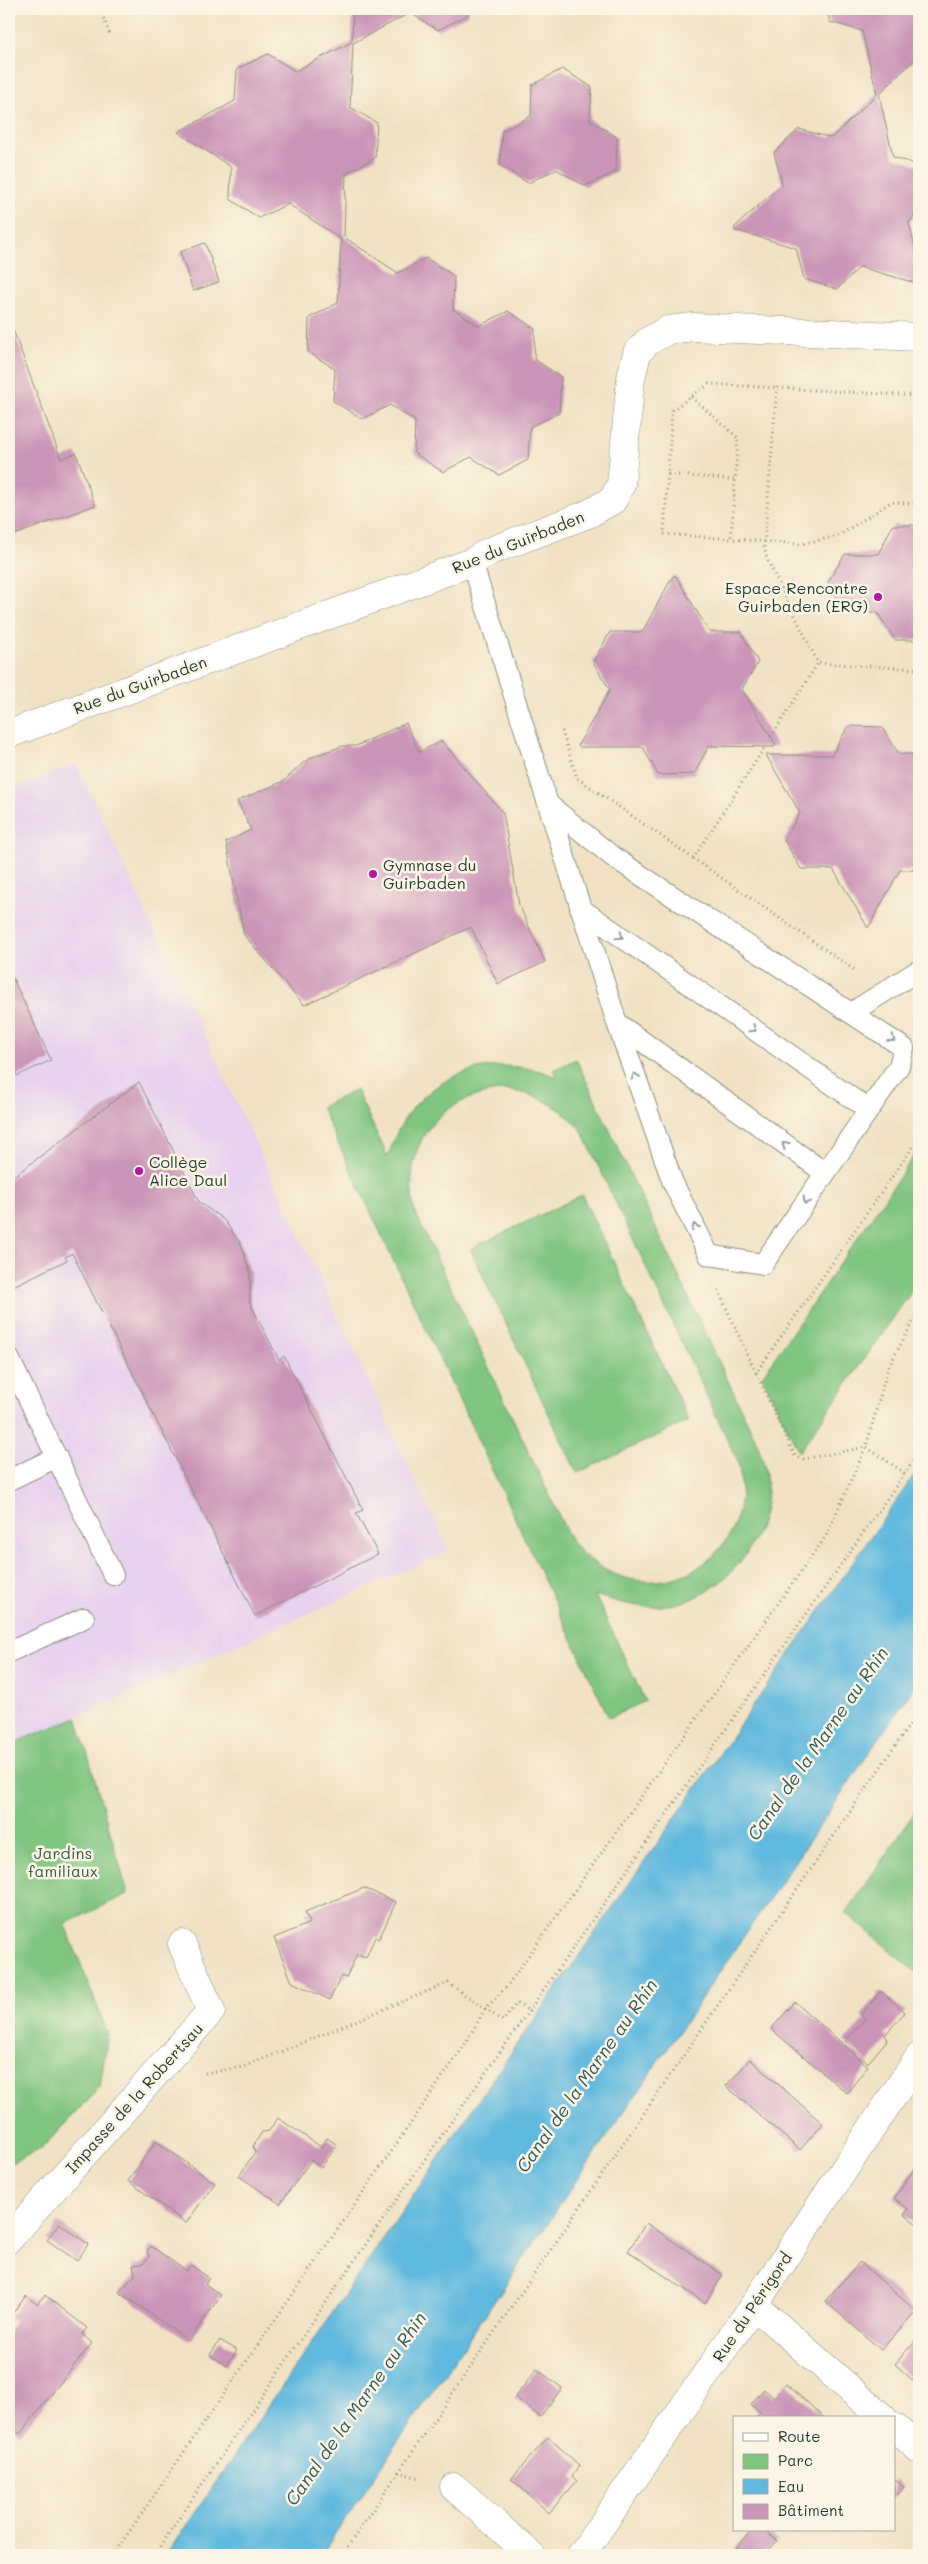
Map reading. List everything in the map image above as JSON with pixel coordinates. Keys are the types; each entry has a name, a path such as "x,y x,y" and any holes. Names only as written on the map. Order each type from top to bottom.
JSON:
{"street":[{"name":"Rue du Guirbaden","path":"9,734 472,562 490,551 588,514 613,500 621,484 631,378 638,353 647,342 668,330 693,327 919,337"},
{"name":"Impasse de la Robertsau","path":"9,2239 211,2011 182,1944"},
{"name":"Rue du Périgord","path":"581,2555 754,2305 919,2057"},
{"path":"754,2305 881,2416"},
{"path":"896,2429 919,2449"},
{"path":"454,2487 531,2555"}],"lane":[{"path":"472,562 580,908 617,1023 673,1183 709,1256 763,1264 899,1066 904,1048 613,857 548,804"},
{"path":"580,908 869,1110"},
{"path":"851,1013 919,970"},
{"path":"617,1023 825,1174"},
{"path":"9,1358 113,1575"},
{"path":"9,1480 57,1457"},
{"path":"9,1652 84,1618"}],"path":[{"path":"100,9 110,35"},
{"path":"919,396 709,384 672,410 664,534 801,544 838,536 891,502 919,504"},
{"path":"777,387 764,541 767,559 818,663"},
{"path":"691,397 738,438 731,539"},
{"path":"668,474 735,480"},
{"path":"818,663 919,669"},
{"path":"771,737 818,663"},
{"path":"559,723 577,778 861,974"},
{"path":"693,859 765,747"},
{"path":"756,1373 919,1138"},
{"path":"709,1256 712,1277 795,1456 804,1459 866,1447 905,1473"},
{"path":"113,2555 464,2046 485,2009 507,1986 826,1536 866,1447 888,1368 919,1311"},
{"path":"154,2555 348,2269 919,1454"},
{"path":"342,2555 919,1711"},
{"path":"148,2081 243,2067 448,1983 503,2021 517,2003 529,2011"}],"shaded area":[{"name":"Collège Alice Daul","path":"76,764 449,1551 77,1717 9,1745 9,791"}],"green space":[{"path":"576,1059 755,1438 767,1479 764,1514 757,1534 747,1552 734,1569 719,1583 702,1594 683,1602 653,1607 636,1606 595,1595 645,1701 609,1718 321,1107 356,1090 388,1157 401,1125 415,1106 431,1090 450,1079 470,1071 491,1067 513,1066 557,1077 554,1070","holes":["507,1090 519,1092 549,1103 566,1115 582,1131 738,1462 741,1499 732,1530 714,1555 689,1572 660,1581 629,1579 599,1566 571,1541 414,1210 412,1186 414,1163 420,1144 430,1127 444,1113 462,1102 483,1094"]},
{"path":"919,1149 919,1281 799,1452 762,1376"},
{"path":"582,1195 689,1421 577,1473 470,1249"},
{"name":"Jardins familiaux","path":"77,1717 128,1894 65,1924 108,2034 100,2087 41,2149 9,2164 9,1745"},
{"path":"919,1806 919,1975 846,1913"}],"water":[{"name":"Canal de la Marne au Rhin","path":"919,1468 919,1680 321,2555 166,2555 493,2079"}],"building":[{"path":"353,9 468,9 468,15 438,30 410,13 353,43 350,107 377,123 375,158 346,173 344,237 398,273 426,258 454,276 453,309 479,326 508,311 535,329 534,359 561,377 559,413 530,427 528,460 499,475 471,457 443,472 414,453 415,421 390,405 362,419 333,401 335,369 308,352 309,318 338,303 341,239 288,204 259,218 230,199 231,167 178,132 235,101 237,69 268,54 295,71 352,42"},
{"path":"827,9 919,9 919,55 879,94 893,157 919,165 919,212 909,222 919,266 919,284 860,267 837,289 804,279 796,248 735,230 735,227 782,184 774,153 799,129 831,138 877,94 862,31 830,22"},
{"path":"562,69 592,87 590,120 617,137 616,172 585,186 556,169 528,183 500,165 502,131 531,116 532,85"},
{"path":"205,243 219,282 193,291 180,252"},
{"path":"9,319 61,459 76,453 95,505 9,537"},
{"name":"Espace Rencontre Guirbaden (ERG)","path":"893,525 919,525 919,640 895,640 877,612 846,612 828,582 845,554 878,554"},
{"path":"673,576 676,576 709,632 741,632 758,662 742,689 776,745 774,747 709,746 694,774 658,775 643,747 580,747 578,745 610,690 593,662 610,632 642,632"},
{"name":"Gymnase du Guirbaden","path":"406,723 419,752 442,741 503,813 519,905 545,962 498,984 471,927 304,1005 244,935 226,842 251,830 237,801 284,781 304,762 316,755 343,746 356,746"},
{"path":"848,726 882,727 899,754 919,754 919,870 900,870 868,928 833,869 801,869 784,840 800,813 766,755 832,755"},
{"path":"9,970 51,1060 17,1076 9,1058"},
{"path":"139,1082 199,1202 224,1220 241,1244 250,1272 250,1303 279,1360 284,1356 363,1510 356,1513 378,1554 255,1616 72,1253 65,1257 67,1260 9,1288 9,1180"},
{"path":"364,1888 396,1902 379,1939 375,1937 366,1957 357,1954 346,1978 341,1976 330,2000 292,1982 274,1938 310,1923 305,1912"},
{"path":"881,1991 905,2012 885,2035 888,2039 868,2063 845,2041 865,2019 861,2015"},
{"path":"795,2002 868,2066 847,2093 771,2029"},
{"path":"750,2059 823,2124 800,2150 726,2086"},
{"path":"278,2118 321,2147 327,2138 337,2145 321,2168 311,2160 280,2204 239,2176 255,2152 253,2146 262,2132 269,2131"},
{"path":"156,2141 215,2183 186,2223 128,2181"},
{"path":"919,2162 919,2225 904,2215 908,2209 894,2198"},
{"path":"59,2223 88,2244 77,2261 47,2240"},
{"path":"646,2223 723,2275 705,2303 628,2251"},
{"path":"151,2246 186,2271 191,2265 209,2278 205,2284 221,2295 189,2341 119,2292 135,2275 133,2265 143,2264 149,2257 147,2251"},
{"path":"860,2262 916,2311 881,2350 825,2301"},
{"path":"45,2295 87,2328 82,2334 92,2343 20,2434 10,2426 9,2428 9,2329 15,2321 9,2318 26,2296 37,2304"},
{"path":"919,2336 919,2386 895,2364"},
{"path":"220,2340 237,2350 227,2366 210,2355"},
{"path":"537,2369 562,2388 540,2417 515,2397"},
{"path":"786,2384 822,2416 758,2416 760,2413 751,2404 764,2389 774,2398"},
{"path":"548,2437 580,2466 572,2476 577,2481 549,2513 511,2479"},
{"path":"896,2481 904,2487 896,2495"},
{"path":"750,2532 766,2532 777,2541 764,2555 730,2555"}],"place":[{"name":"Espace Rencontre Guirbaden (ERG)","path":"878,597"},
{"name":"Gymnase du Guirbaden","path":"373,874"},
{"name":"Collège Alice Daul","path":"139,1171"}]}
